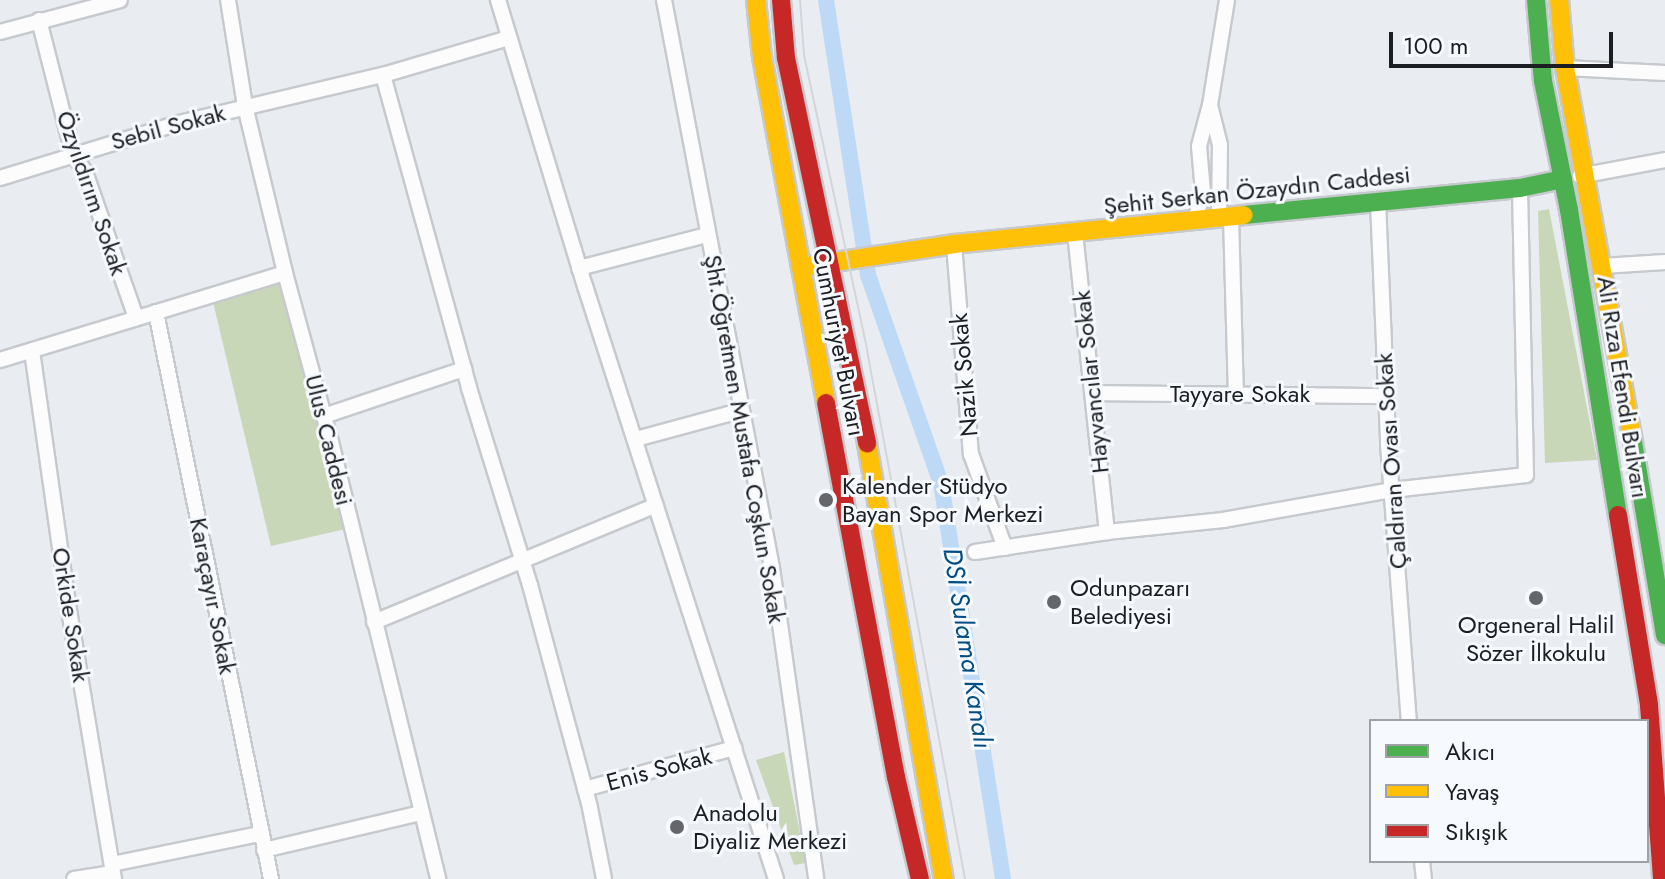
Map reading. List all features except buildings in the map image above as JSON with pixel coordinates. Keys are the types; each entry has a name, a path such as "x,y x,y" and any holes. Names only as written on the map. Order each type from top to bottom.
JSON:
{"main road":[{"name":"Cumhuriyet Bulvarı","path":"756,0 762,57 896,777 920,879"},
{"name":"Cumhuriyet Bulvarı","path":"781,0 786,58 870,457 944,879"},
{"name":"Ali Rıza Efendi Bulvarı","path":"1536,0 1543,81 1563,179 1649,705 1662,879"},
{"name":"Ali Rıza Efendi Bulvarı","path":"1559,0 1565,68 1665,635"},
{"name":"Şehit Serkan Özaydın Caddesi","path":"801,267 954,244 1520,188 1563,179"}],"street":[{"path":"0,32 120,0"},
{"name":"Ulus Caddesi","path":"228,0 245,106 438,879"},
{"path":"498,0 579,268 776,879"},
{"name":"Şht.Öğretmen Mustafa Coşkun Sokak","path":"664,0 772,568 816,879"},
{"path":"1195,221 1203,192 1199,146 1210,105 1227,0"},
{"name":"Özyıldırım Sokak","path":"39,20 73,153 85,172 136,318"},
{"name":"Sebil Sokak","path":"0,178 73,153 245,106 383,75 509,38"},
{"path":"1565,68 1665,73"},
{"path":"383,75 585,789 604,879"},
{"path":"1210,105 1220,145 1236,394"},
{"path":"1563,179 1665,160"},
{"path":"975,552 1107,532 1223,520 1392,490 1526,475 1520,188"},
{"name":"Çaldıran Ovası Sokak","path":"1378,201 1386,396 1409,719"},
{"name":"Hayvancılar Sokak","path":"1075,233 1107,532"},
{"path":"579,268 707,235"},
{"name":"Nazik Sokak","path":"954,244 971,454 1005,548"},
{"path":"1602,266 1665,262"},
{"path":"0,360 285,273"},
{"name":"Karaçayır Sokak","path":"156,312 271,879"},
{"name":"Orkide Sokak","path":"32,351 69,610 113,872"},
{"path":"324,416 464,369"},
{"name":"Tayyare Sokak","path":"1093,393 1386,396"},
{"path":"636,439 740,411"},
{"path":"374,622 656,505"},
{"name":"Enis Sokak","path":"585,789 734,748"},
{"path":"264,850 420,813"},
{"path":"74,879 260,834"}],"green space":[{"path":"1549,209 1597,460 1545,463 1538,211"},
{"path":"280,282 346,529 271,546 213,302"},
{"path":"784,752 806,863 794,865 756,760"}],"waterway":[{"name":"DSİ Sulama Kanalı","path":"826,0 868,275 941,483 1003,879"}],"tram line":[{"path":"800,0 804,55 867,350 965,879"}],"traffic: fast":[{"path":"1536,0 1543,81 1569,210 1618,515"},
{"path":"1244,215 1520,188 1563,179"},
{"path":"1632,436 1665,635"}],"traffic: slow":[{"path":"756,0 762,57 826,403"},
{"path":"1559,0 1565,68 1632,436"},
{"path":"801,267 954,244 1244,215"},
{"path":"867,444 944,879"}],"traffic: jam":[{"path":"781,0 786,58 867,444"},
{"path":"826,403 896,777 920,879"},
{"path":"1618,515 1649,705 1662,879"}],"place":[{"name":"Kalender Stüdyo Bayan Spor Merkezi","path":"826,500"},
{"name":"Orgeneral Halil Sözer İlkokulu","path":"1536,598"},
{"name":"Odunpazarı Belediyesi","path":"1054,602"},
{"name":"Anadolu Diyaliz Merkezi","path":"677,827"}]}
